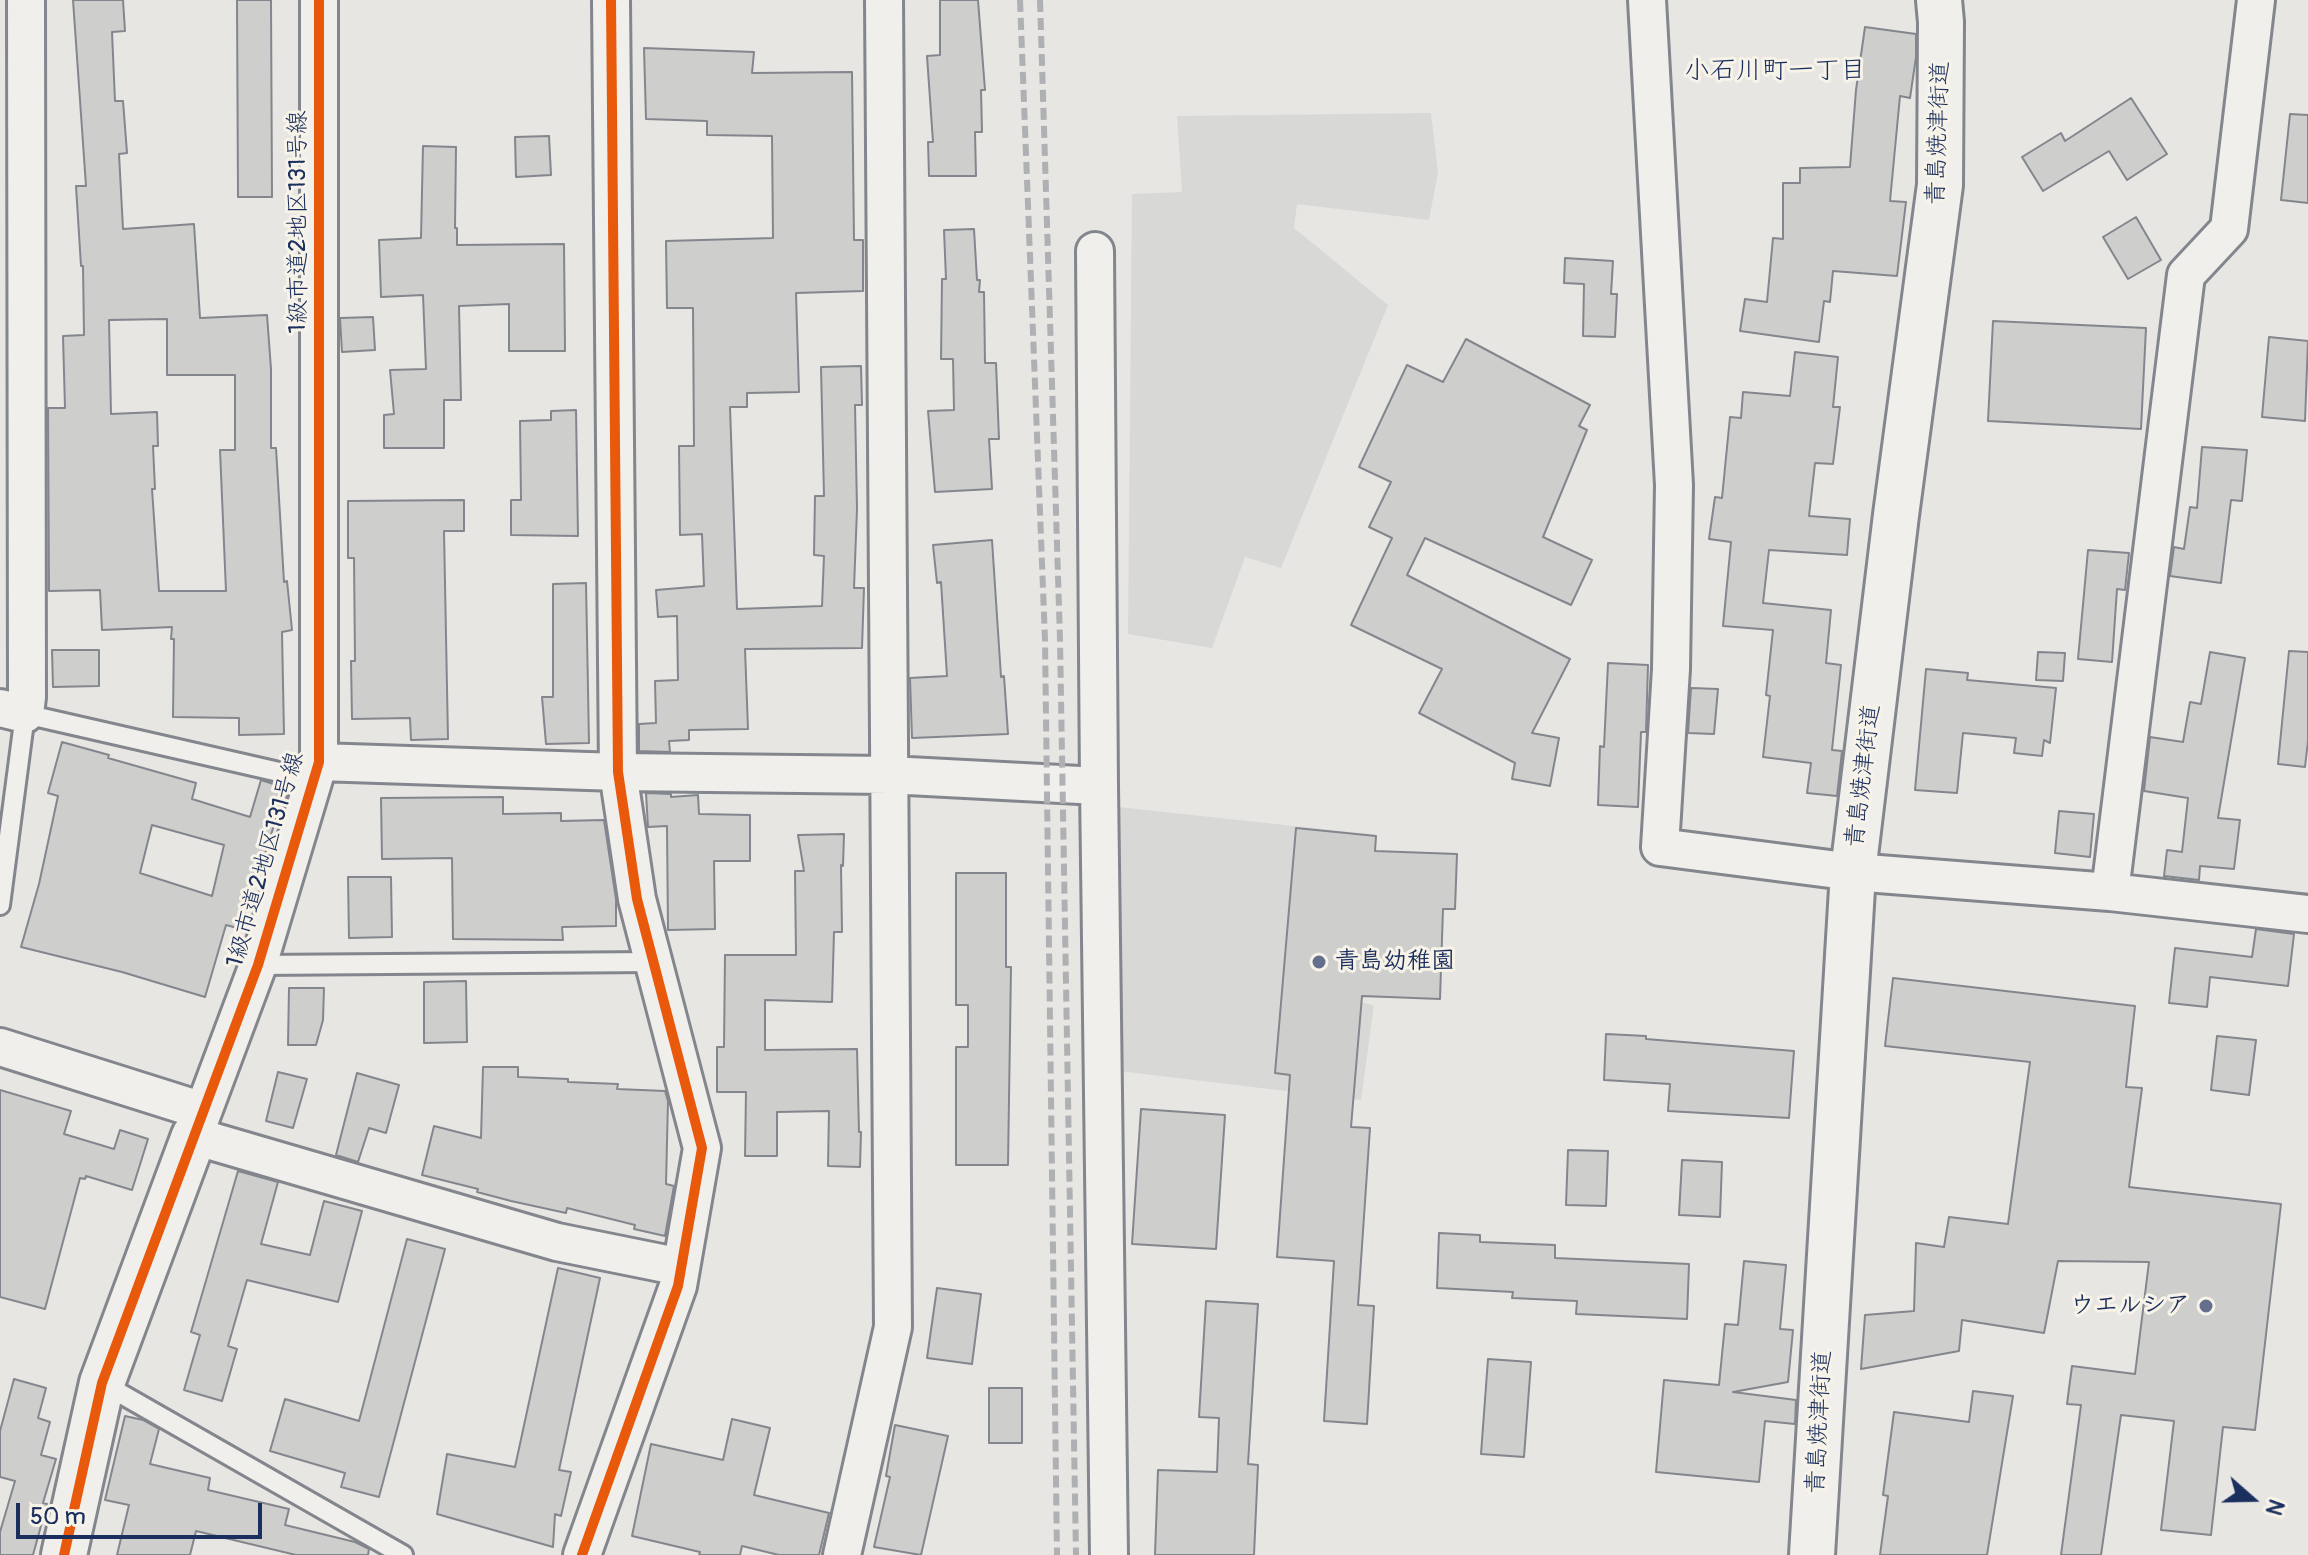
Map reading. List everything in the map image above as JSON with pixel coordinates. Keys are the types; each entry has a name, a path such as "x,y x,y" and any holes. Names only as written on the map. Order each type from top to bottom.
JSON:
{"main road":[{"name":"青島焼津街道","path":"1812,1555 1853,872 1940,185 1939,0"},
{"name":"1級市道2地区131号線","path":"64,1555 102,1383 198,1123"}],"street":[{"path":"12,711 26,0"},
{"name":"1級市道2地区131号線","path":"198,1123 258,965 316,771 319,0"},
{"path":"582,1555 678,1286 702,1148 637,899 618,772 611,0"},
{"path":"842,1555 893,1327 884,0"},
{"path":"1647,0 1674,485 1671,669 1660,847 1853,872 2110,892 2308,914"},
{"path":"2110,892 2186,275 2229,229 2256,0"},
{"path":"1095,251 1109,1555"},
{"path":"316,771 889,775 1099,786"},
{"path":"0,1047 198,1123 557,1242 681,1267"}],"lane":[{"path":"0,905 12,711 316,771"},
{"path":"258,965 653,962"},
{"path":"102,1383 403,1555"}],"shaded area":[{"path":"1431,113 1438,172 1429,220 1297,204 1294,228 1388,305 1281,568 1245,557 1212,648 1128,634 1132,194 1182,192 1177,116"},
{"path":"1118,807 1377,835 1358,1002 1374,1005 1361,1100 1119,1071"}],"building":[{"path":"73,0 123,0 125,31 112,32 115,101 123,101 127,153 119,154 123,229 194,224 200,318 267,315 271,448 276,448 284,582 287,581 292,630 282,632 284,734 239,735 239,718 173,717 172,627 102,630 100,590 49,591 48,408 65,408 63,336 84,335 83,266 76,186 86,186","holes":["167,319 167,375 235,375 235,450 220,450 226,591 159,591 152,489 155,489 153,446 158,446 157,412 111,414 109,320"]},
{"path":"237,0 271,0 272,197 238,197"},
{"path":"940,0 978,0 985,90 981,90 982,132 975,132 976,176 929,176 928,142 933,142 927,56 940,55"},
{"path":"1865,27 1916,34 1910,98 1900,96 1890,201 1906,202 1897,276 1833,271 1830,302 1824,301 1819,342 1740,331 1745,299 1767,302 1773,238 1783,239 1783,183 1800,183 1800,168 1850,167"},
{"path":"644,48 754,52 752,73 852,72 854,240 863,240 863,291 796,293 799,392 747,393 747,407 730,407 737,609 822,606 824,556 814,555 815,496 824,496 821,367 861,366 862,405 855,405 857,509 854,588 864,588 862,648 745,649 748,729 689,730 689,740 669,741 670,752 639,751 639,724 656,723 655,681 678,680 677,616 658,617 656,590 704,586 702,534 680,535 679,446 694,446 693,308 667,308 666,241 773,238 772,136 707,135 707,121 646,119"},
{"path":"2131,98 2167,154 2127,180 2109,151 2043,191 2022,157 2061,133 2065,141"},
{"path":"2290,114 2308,115 2308,203 2281,200"},
{"path":"549,136 551,175 516,177 515,137"},
{"path":"423,146 456,147 457,245 564,244 565,351 509,351 509,304 459,306 461,400 444,400 444,448 384,448 384,415 394,414 390,370 426,369 423,295 381,297 379,240 421,238"},
{"path":"2136,217 2161,260 2128,279 2103,237"},
{"path":"974,229 977,280 980,280 979,292 984,292 985,363 996,363 999,439 989,439 992,489 935,492 928,411 954,410 953,359 941,359 942,279 946,279 944,230"},
{"path":"1565,258 1613,261 1611,294 1617,294 1615,337 1583,336 1584,284 1564,283"},
{"path":"373,317 375,350 342,352 340,318"},
{"path":"1993,321 2146,328 2141,429 1988,421"},
{"path":"2269,337 2308,341 2305,421 2262,417"},
{"path":"1466,339 1590,405 1579,426 1587,430 1543,537 1592,560 1571,605 1425,538 1407,575 1570,659 1532,733 1559,738 1550,786 1512,779 1515,763 1419,713 1442,669 1351,625 1392,538 1369,527 1391,482 1359,467 1407,365 1443,382"},
{"path":"1795,352 1838,357 1833,407 1840,407 1833,464 1815,463 1809,516 1850,519 1847,555 1769,550 1763,603 1831,610 1826,663 1841,665 1832,750 1842,751 1837,796 1807,793 1811,763 1763,757 1773,630 1723,626 1731,542 1709,539 1715,497 1722,498 1730,417 1741,418 1743,392 1790,396"},
{"path":"576,410 578,536 511,535 511,500 521,500 520,421 551,420 551,411"},
{"path":"2202,447 2247,450 2242,501 2231,500 2221,583 2170,576 2174,547 2184,549 2190,507 2197,508"},
{"path":"464,500 464,531 444,531 448,739 411,740 410,718 352,719 354,558 348,558 348,501"},
{"path":"992,540 1008,734 912,738 910,678 947,676 941,582 937,583 933,545"},
{"path":"2088,550 2129,553 2125,590 2117,589 2112,662 2078,659"},
{"path":"586,583 589,743 546,744 542,697 553,697 553,584"},
{"path":"52,650 99,650 99,686 53,687"},
{"path":"2289,651 2308,652 2305,767 2278,764"},
{"path":"2038,652 2065,653 2063,681 2036,680"},
{"path":"2210,652 2245,658 2218,818 2240,820 2234,869 2200,866 2199,880 2164,876 2167,850 2182,852 2188,798 2144,791 2150,737 2183,742 2190,702 2201,704"},
{"path":"1608,663 1648,665 1646,732 1641,732 1638,807 1598,805"},
{"path":"1926,669 1968,673 1967,680 2056,688 2050,743 2044,740 2042,756 2014,753 2016,738 1963,733 1957,793 1915,790"},
{"path":"1691,688 1718,689 1714,734 1688,733"},
{"path":"62,742 196,783 192,799 250,817 261,780 289,789 264,857 258,855 241,929 226,925 205,997 21,947 39,884 58,796 48,793","holes":["152,825 224,845 212,896 140,873"]},
{"path":"646,793 671,794 671,797 698,795 699,814 750,815 750,861 714,861 715,929 668,930 667,826 648,827"},
{"path":"503,797 503,814 561,813 561,821 604,820 616,899 616,926 562,927 563,940 453,939 452,858 382,859 381,798"},
{"path":"2059,811 2094,814 2090,857 2055,853"},
{"path":"1296,828 1376,836 1375,851 1457,854 1455,909 1443,909 1440,999 1362,996 1351,1127 1370,1128 1358,1305 1374,1306 1367,1424 1324,1421 1334,1261 1277,1257 1290,1075 1275,1073"},
{"path":"844,834 842,932 834,932 832,1002 765,1000 765,1050 857,1049 860,1167 828,1166 829,1111 777,1112 777,1156 745,1156 746,1092 717,1092 717,1047 724,1047 725,955 796,955 795,871 804,871 798,835"},
{"path":"956,873 1006,873 1006,967 1011,967 1008,1165 956,1165 956,1047 968,1047 968,1005 956,1005"},
{"path":"348,877 391,877 392,937 349,938"},
{"path":"2256,929 2294,934 2288,986 2210,977 2207,1007 2169,1003 2175,948 2252,957"},
{"path":"1893,978 2135,1006 2126,1087 2142,1088 2129,1187 2281,1204 2255,1430 2223,1427 2211,1535 2161,1530 2174,1421 2121,1415 2101,1555 2061,1555 2081,1405 2067,1404 2072,1366 2135,1374 2149,1262 2058,1261 2044,1333 1962,1320 1959,1351 1861,1369 1865,1315 1914,1311 1916,1243 1944,1247 1949,1217 2008,1224 2030,1062 1885,1046"},
{"path":"466,981 467,1042 424,1043 424,982"},
{"path":"289,988 324,988 323,1020 316,1045 288,1045"},
{"path":"1606,1034 1794,1051 1789,1118 1668,1111 1670,1084 1604,1080"},
{"path":"2217,1036 2256,1040 2249,1095 2211,1090"},
{"path":"483,1067 518,1067 518,1077 568,1079 568,1082 618,1084 617,1089 665,1091 668,1101 666,1184 674,1186 665,1236 567,1208 566,1213 511,1201 422,1175 434,1126 481,1138"},
{"path":"278,1072 307,1079 293,1128 266,1121"},
{"path":"357,1073 399,1085 386,1133 369,1128 358,1162 336,1155"},
{"path":"0,1090 71,1111 64,1134 114,1149 120,1130 148,1139 132,1190 86,1176 85,1179 80,1178 45,1309 0,1297"},
{"path":"1141,1109 1225,1115 1216,1249 1132,1244"},
{"path":"1568,1150 1608,1151 1606,1206 1566,1205"},
{"path":"1682,1160 1722,1162 1720,1217 1679,1215"},
{"path":"238,1171 278,1182 261,1244 310,1255 324,1201 362,1211 338,1302 247,1280 228,1346 237,1349 222,1401 184,1390 200,1335 191,1332"},
{"path":"1439,1233 1480,1235 1480,1242 1555,1245 1555,1258 1689,1264 1687,1319 1576,1314 1577,1301 1512,1298 1513,1292 1437,1288"},
{"path":"407,1239 445,1249 379,1497 341,1487 345,1473 270,1451 285,1399 359,1421"},
{"path":"1744,1261 1786,1265 1780,1329 1793,1330 1788,1382 1733,1392 1796,1400 1795,1424 1765,1421 1759,1482 1656,1472 1664,1380 1719,1385 1725,1324 1738,1325"},
{"path":"558,1268 600,1278 559,1470 571,1472 561,1516 555,1514 553,1547 437,1514 447,1454 515,1467"},
{"path":"937,1288 981,1294 972,1364 927,1358"},
{"path":"1206,1301 1258,1304 1248,1464 1258,1465 1254,1555 1155,1555 1158,1470 1217,1472 1219,1418 1199,1417"},
{"path":"1488,1359 1531,1362 1524,1457 1481,1454"},
{"path":"14,1379 46,1388 38,1418 50,1422 41,1455 56,1459 33,1555 0,1555 0,1532 15,1481 0,1477 0,1431"},
{"path":"989,1388 1022,1388 1022,1443 989,1443"},
{"path":"1973,1391 2013,1396 1987,1555 1880,1555 1888,1496 1883,1495 1894,1412 1969,1422"},
{"path":"125,1416 143,1420 159,1429 150,1464 210,1478 208,1490 289,1509 285,1525 355,1542 369,1549 368,1555 296,1555 196,1531 190,1555 117,1555 129,1505 105,1500"},
{"path":"732,1419 770,1428 754,1495 829,1513 819,1555 779,1555 742,1546 740,1555 699,1555 700,1552 632,1536 651,1444 723,1460"},
{"path":"895,1425 948,1436 921,1555 874,1547 890,1477 886,1476"}],"railway":[{"path":"1020,0 1045,640 1057,1555"},
{"path":"1040,0 1060,640 1076,1555"}],"cycle path":[{"path":"64,1555 102,1383 258,965 319,762 319,0"},
{"path":"582,1555 678,1286 702,1148 637,899 618,772 611,0"}],"place":[{"name":"青島幼稚園","path":"1319,962"},
{"name":"ウエルシア","path":"2206,1306"}],"district":[{"name":"小石川町一丁目","path":"1775,71"}]}
